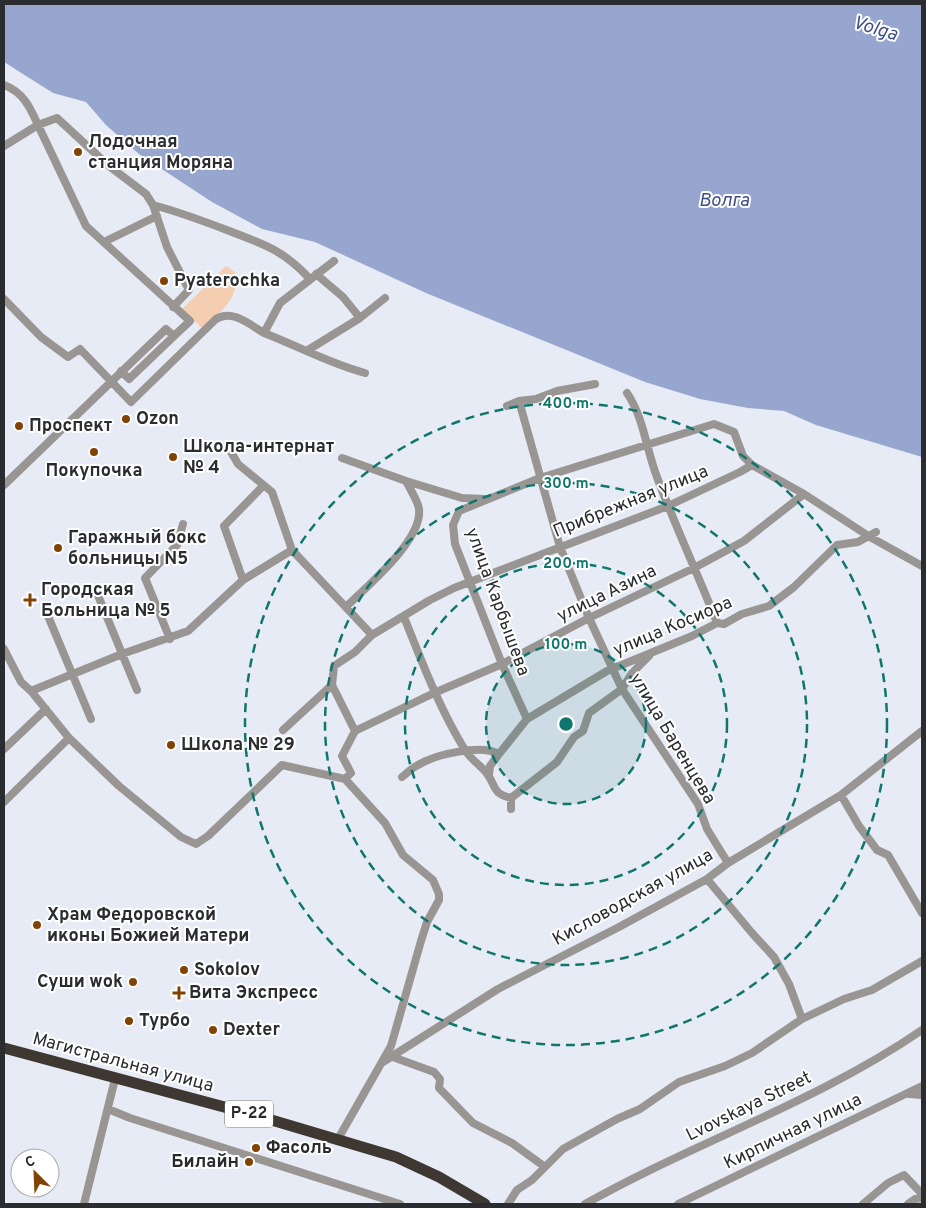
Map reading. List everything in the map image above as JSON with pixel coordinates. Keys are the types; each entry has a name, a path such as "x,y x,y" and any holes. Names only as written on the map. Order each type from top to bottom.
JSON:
{"highway":[{"name":"Магистральная улица","path":"4,1048 338,1139 396,1157 439,1177 485,1204"}],"street":[{"path":"4,85 13,89 27,101 86,226 190,321 128,379 121,371"},
{"path":"4,146 38,125 57,118 109,166 146,194 153,205 168,246 189,290 173,307"},
{"path":"153,205 198,217 256,239 343,297 360,318"},
{"path":"104,242 157,216"},
{"path":"264,332 280,303 334,261"},
{"path":"308,350 360,318 385,298"},
{"path":"4,299 54,348 68,357 80,349 131,402 216,319 224,314 230,314 264,332 308,350 343,368 365,374"},
{"path":"4,485 166,328 174,336"},
{"path":"507,406 519,401 536,399 557,390 595,384"},
{"path":"627,393 633,402 668,506 717,623"},
{"name":"улица Баренцева","path":"519,401 560,547 612,669 622,689 694,797 707,829 728,863"},
{"name":"улица Карбышева","path":"527,719 502,664 455,544 453,525 460,511 540,478 714,424 734,432 743,456 752,465 873,534 922,566"},
{"path":"227,444 238,464 272,492 292,550 372,635"},
{"path":"342,458 406,481 462,498 488,499"},
{"name":"Прибрежная улица","path":"332,685 334,666 355,652 372,635 430,600 560,547 668,506 752,465"},
{"path":"346,607 402,552 418,522 419,508 406,481"},
{"path":"243,580 224,526 263,486"},
{"name":"улица Азина","path":"355,731 434,693 502,664 589,618 694,568 744,541 804,494"},
{"path":"170,639 145,578 176,545 183,524"},
{"name":"улица Косиора","path":"489,776 490,766 527,719 612,669 717,623 724,624 742,614 769,606 794,587 808,571 838,546 858,542 873,534"},
{"path":"32,691 122,654 170,639 188,631 243,580 292,550"},
{"path":"97,594 137,690"},
{"path":"48,616 91,719"},
{"path":"404,617 434,693 466,751 489,776 493,787 504,796 511,798"},
{"path":"4,649 21,682 32,691 70,738 104,774 181,836 196,844 229,817 282,765 345,780 385,823 403,855 433,880 440,894 439,900 427,922 420,941 391,1046 338,1139"},
{"path":"511,798 557,762 574,737 583,730 589,713 622,689 632,673 655,651"},
{"path":"283,730 332,685 355,731 342,756 351,773 345,780"},
{"path":"4,749 46,709"},
{"name":"Кисловодская улица","path":"378,1066 390,1056 498,988 619,927 707,879 728,863 841,795 922,731"},
{"path":"4,802 70,738"},
{"path":"402,777 418,765 431,759 466,751 490,750 499,754"},
{"path":"841,795 859,826 877,850 888,855 922,913"},
{"path":"511,798 511,809"},
{"path":"707,879 774,957 788,984 802,1019"},
{"path":"508,1204 517,1190 545,1168 563,1149 617,1118 640,1108 679,1082 725,1066 752,1053 802,1019 844,999 872,990 922,961"},
{"name":"Lvovskaya Street","path":"585,1204 840,1080 894,1050 922,1030"},
{"path":"390,1056 434,1072 440,1079 439,1088 472,1123 512,1143 545,1168"},
{"path":"84,1204 115,1079"},
{"name":"Кирпичная улица","path":"678,1204 909,1094 922,1086"},
{"path":"909,1094 922,1096"},
{"path":"108,1109 130,1118 400,1204"},
{"path":"862,1204 888,1183 904,1175 922,1194"},
{"path":"908,1204 915,1199 922,1198"}],"shaded area":[{"path":"226,266 235,272 236,282 232,298 203,329 182,309"}],"water":[{"name":"Волга","path":"4,4 922,4 922,457 816,425 784,411 748,408 700,399 645,382 426,293 315,242 262,229 212,202 139,154 106,125 86,102 53,93 4,62"}],"place":[{"name":"Лодочная станция Моряна","path":"78,152"},
{"name":"Pyaterochka","path":"164,281"},
{"name":"Ozon","path":"126,419"},
{"name":"Проспект","path":"19,426"},
{"name":"Покупочка","path":"94,452"},
{"name":"Школа-интернат № 4","path":"173,457"},
{"name":"Гаражный бокс больницы N5","path":"58,548"},
{"name":"Городская Больница № 5","path":"30,600"},
{"name":"Школа № 29","path":"171,745"},
{"name":"Храм Федоровской иконы Божией Матери","path":"37,925"},
{"name":"Sokolov","path":"184,970"},
{"name":"Суши wok","path":"133,982"},
{"name":"Вита Экспресс","path":"179,993"},
{"name":"Турбо","path":"129,1021"},
{"name":"Dexter","path":"213,1030"},
{"name":"Фасоль","path":"256,1148"},
{"name":"Билайн","path":"249,1162"}],"water label":[{"name":"Volga","path":"875,29"}]}
